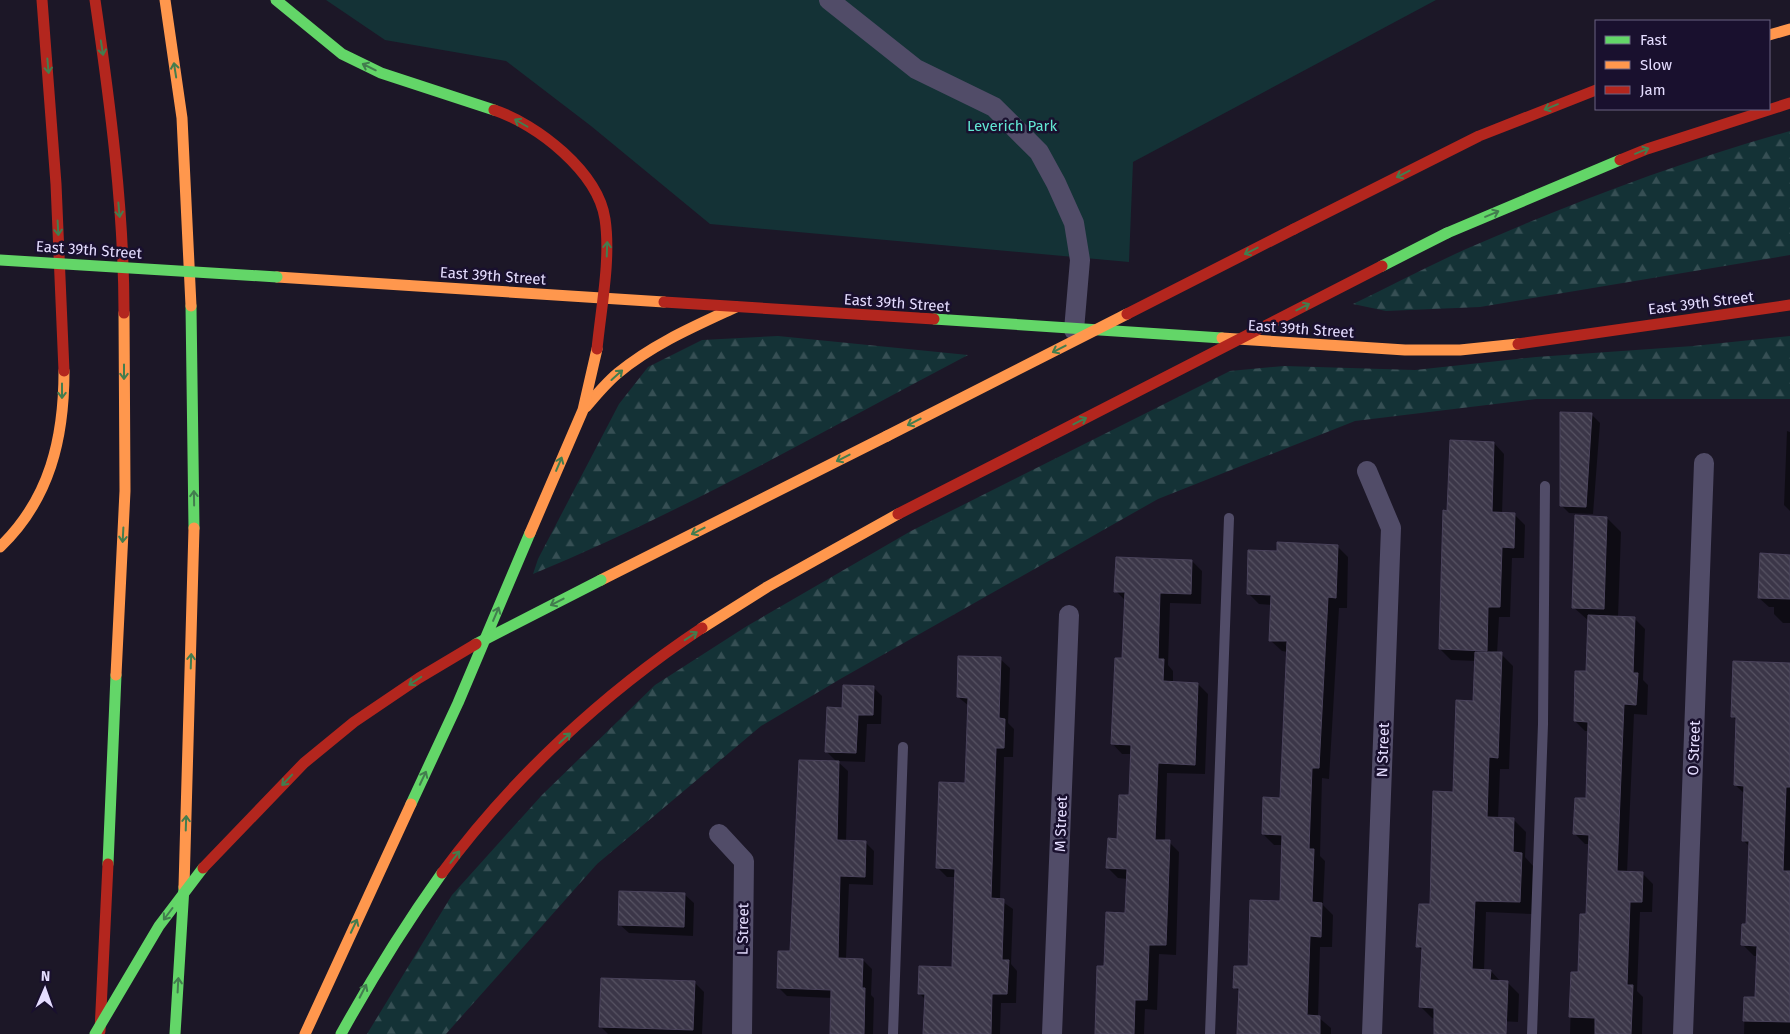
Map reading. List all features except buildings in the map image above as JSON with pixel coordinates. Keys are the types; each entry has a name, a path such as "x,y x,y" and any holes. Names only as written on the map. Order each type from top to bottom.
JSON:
{"main road":[{"path":"0,547 11,537 36,501 51,471 57,448 62,406 62,326 56,187 49,67 42,0"},
{"path":"95,0 105,68 124,262 125,432 124,501 100,1034"},
{"path":"164,0 182,118 191,264 194,516 184,874 175,1034"},
{"path":"276,0 342,54 381,73 504,113 542,135 574,160 594,191 605,217 607,245 597,353 583,410 458,703 305,1034"},
{"path":"1770,35 1790,29"},
{"path":"95,1034 159,926 207,862 304,763 354,722 419,678 495,633 1479,136 1595,90"},
{"path":"1770,109 1790,103"},
{"path":"341,1034 366,984 423,898 471,836 532,768 614,693 682,642 774,583 866,531 1447,233 1648,149 1768,110"},
{"name":"East 39th Street","path":"0,260 1375,349 1460,350 1527,343 1790,305"},
{"path":"583,410 616,375 636,359 669,338 736,307"}],"street":[{"path":"829,0 916,69 994,107 1039,152 1056,183 1074,223 1080,260 1074,330"},
{"name":"O Street","path":"1684,1034 1704,463"},
{"name":"N Street","path":"1367,471 1391,528 1372,1034"},
{"name":"M Street","path":"1052,1034 1069,614"},
{"name":"L Street","path":"719,834 744,861 742,1034"}],"lane":[{"path":"1532,1034 1542,724 1545,486"},
{"path":"1210,1034 1230,518"},
{"path":"893,1034 903,747"}],"green space":[{"name":"Leverich Park","path":"326,0 1436,0 1133,162 1129,262 710,224 591,126 506,61 385,40"},
{"path":"1790,131 1790,255 1480,307 1386,311 1353,304 1466,249 1585,200 1707,156"},
{"path":"778,336 968,355 699,497 589,550 533,574 538,559 619,404 648,367 702,340"},
{"path":"1790,336 1790,399 1536,399 1355,421 1158,499 761,726 597,864 446,1034 367,1034 452,895 542,795 655,685 747,626 911,531 1230,371 1284,366 1415,370 1536,357 1693,346"}],"traffic: fast":[{"path":"276,0 342,54 381,73 494,110"},
{"path":"1447,233 1620,160"},
{"path":"1382,266 1447,233"},
{"path":"0,260 277,277"},
{"path":"191,306 194,528"},
{"path":"934,319 1222,338"},
{"path":"411,804 458,703 530,533"},
{"path":"476,644 601,580"},
{"path":"108,864 116,675"},
{"path":"95,1034 159,926 203,868"},
{"path":"341,1034 389,952 442,873"},
{"path":"175,1034 184,887"}],"traffic: slow":[{"path":"165,0 182,118 191,306"},
{"path":"1770,35 1790,29"},
{"path":"277,277 664,302"},
{"path":"586,407 614,377 645,353 675,336 736,307"},
{"path":"116,675 125,491 124,313"},
{"path":"887,436 1127,314"},
{"path":"1222,338 1405,350 1460,350 1518,344"},
{"path":"530,533 583,410 597,349"},
{"path":"0,547 31,509 51,466 61,420 64,371"},
{"path":"601,580 887,436"},
{"path":"702,628 767,587 898,514"},
{"path":"184,887 194,528"},
{"path":"305,1034 411,804"}],"traffic: jam":[{"path":"42,0 56,184 64,371"},
{"path":"95,0 111,117 119,195 124,313"},
{"path":"1294,229 1479,136 1595,90"},
{"path":"1770,109 1790,103"},
{"path":"494,110 528,126 563,152 591,184 600,201 605,219 607,250 597,349"},
{"path":"1620,160 1647,149 1768,110"},
{"path":"1127,314 1294,229"},
{"path":"1037,443 1382,266"},
{"path":"664,302 934,319"},
{"path":"1518,344 1790,305"},
{"path":"898,514 1037,443"},
{"path":"442,873 498,804 562,739 630,680 702,628"},
{"path":"203,868 304,763 354,722 419,678 476,644"},
{"path":"100,1031 108,864"}]}
